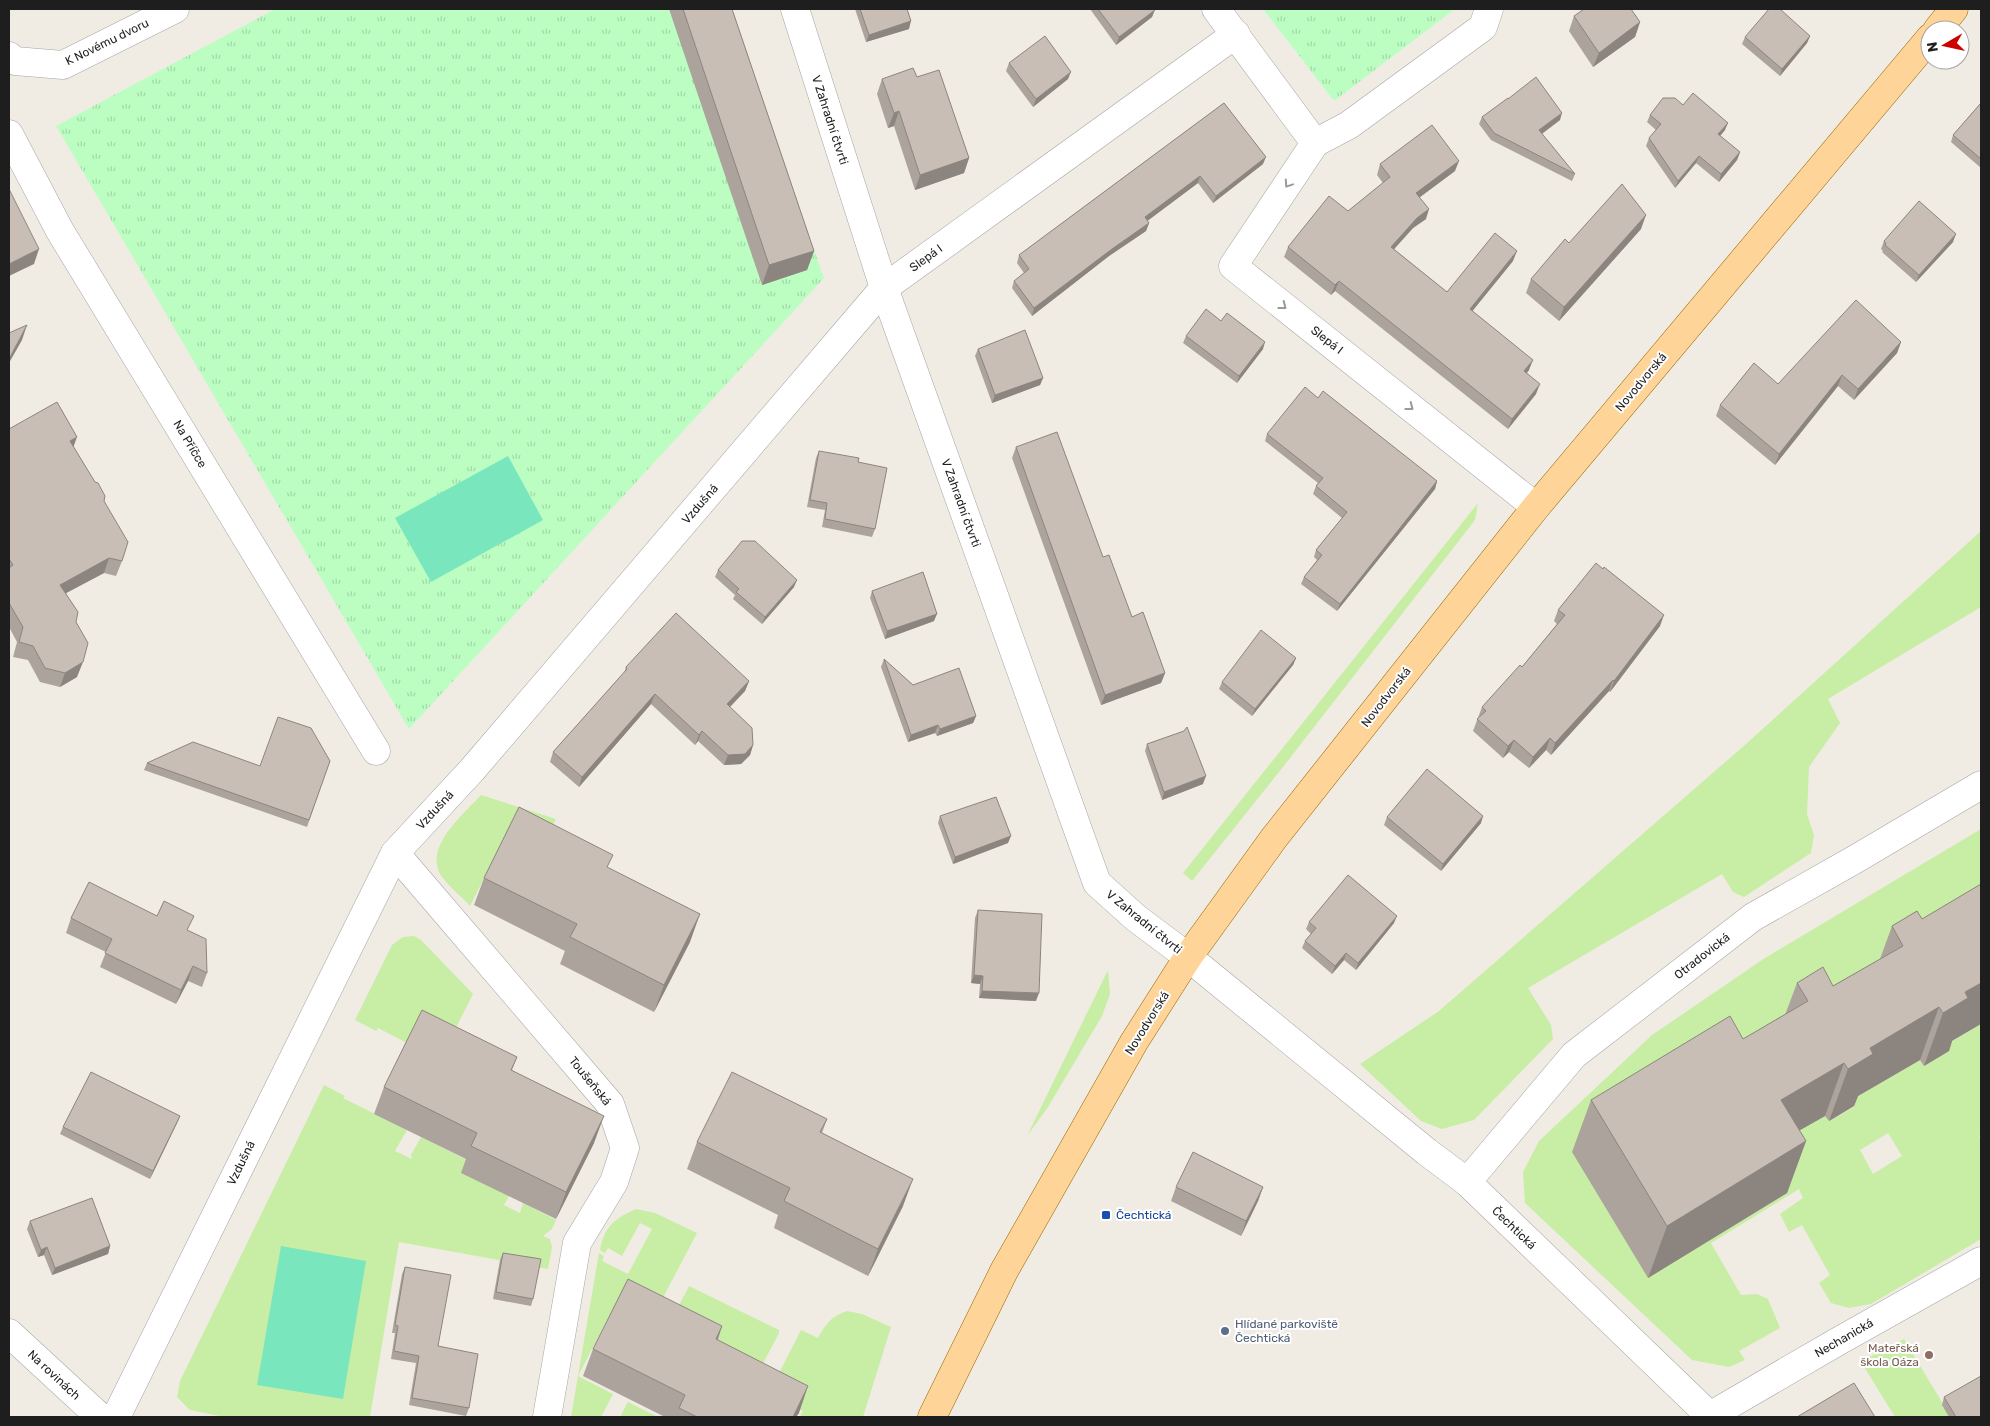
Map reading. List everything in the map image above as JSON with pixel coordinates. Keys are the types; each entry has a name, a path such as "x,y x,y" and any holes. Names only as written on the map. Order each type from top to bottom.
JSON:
{"main road":[{"path":"1945,20 1954,9"},
{"name":"Novodvorská","path":"932,1417 1004,1271 1134,1042 1188,957 1274,838 1536,507 1920,50"}],"street":[{"name":"K Novému dvoru","path":"9,56 15,61 62,65 175,9"},
{"name":"V Zahradní čtvrti","path":"795,9 884,288 1098,883 1136,918 1188,957"},
{"path":"1216,9 1315,143"},
{"name":"Slepá I","path":"1489,9 1482,27 1349,125 1315,143 1233,266 1536,507"},
{"name":"Slepá I","path":"884,288 1236,34"},
{"name":"Na Příčce","path":"9,134 60,231 376,751"},
{"name":"Vzdušná","path":"116,1417 395,853 472,770 884,288"},
{"name":"Otradovická","path":"1466,1182 1574,1055 1753,916 1854,860 1981,785"},
{"name":"Toušeňská","path":"395,853 610,1104 625,1148 614,1182 577,1243 548,1417"},
{"name":"Čechtická","path":"1188,957 1466,1182 1710,1417"},
{"name":"Nechanická","path":"1710,1417 1981,1261"},
{"name":"Na rovinách","path":"9,1332 100,1417"}],"green space":[{"path":"275,9 728,9 824,278 409,729 56,126"},
{"path":"1263,9 1455,9 1334,101"},
{"path":"508,456 543,520 431,582 395,518"},
{"path":"1478,503 1475,520 1192,881 1183,873"},
{"path":"1981,531 1981,607 1828,699 1840,723 1809,767 1807,814 1814,835 1811,853 1744,897 1733,892 1722,874 1528,988 1551,1025 1553,1039 1474,1120 1442,1129 1421,1121 1360,1064 1439,1011 1746,744"},
{"path":"481,795 556,819 547,838 507,833 470,906 440,874 437,863 438,852 448,831"},
{"path":"1981,829 1981,924 1760,1149 1825,1116 1829,1121 1854,1107 1851,1100 1920,1060 1924,1066 1949,1051 1946,1045 1981,1024 1981,1134 1979,1136 1981,1141 1981,1239 1871,1304 1849,1308 1831,1303 1819,1283 1830,1275 1802,1225 1789,1232 1780,1214 1803,1198 1799,1189 1711,1243 1741,1295 1757,1294 1768,1299 1780,1328 1739,1351 1745,1360 1729,1367 1692,1360 1525,1203 1523,1172 1539,1141 1652,1035 1765,958","holes":["1888,1133 1902,1156 1873,1174 1860,1150"]},
{"path":"414,936 421,940 473,994 443,1053 409,1044 378,1028 376,1031 355,1020 392,945 403,937"},
{"path":"1108,970 1110,994 1102,1016 1048,1107 1027,1136"},
{"path":"324,1085 345,1096 343,1098 407,1130 395,1151 412,1159 411,1155 421,1137 467,1160 509,1196 504,1205 520,1213 523,1203 556,1220 552,1229 543,1236 550,1239 552,1247 548,1269 399,1242 370,1417 225,1417 190,1410 177,1397 180,1381"},
{"path":"636,1209 655,1213 697,1233 657,1309 617,1301 578,1376 599,1253 604,1256 602,1261 628,1274 652,1229 640,1223 622,1256 608,1248 605,1253 600,1250 604,1235 612,1224"},
{"path":"281,1246 366,1261 343,1399 257,1385"},
{"path":"689,1286 779,1330 757,1375 673,1317"},
{"path":"847,1311 862,1314 891,1327 863,1417 800,1417 803,1411 772,1394 774,1383 801,1330 818,1338 830,1321 837,1315"},
{"path":"1904,1339 1949,1417 1895,1417 1863,1365 1866,1359"},
{"path":"578,1376 613,1394 601,1417 571,1417"},
{"path":"628,1402 658,1417 620,1417"}],"building":[{"path":"683,9 732,9 814,251 769,265"},
{"path":"860,9 907,9 911,21 869,35"},
{"path":"1098,9 1154,9 1155,10 1119,37"},
{"path":"1584,9 1631,9 1640,22 1599,53 1574,16"},
{"path":"1769,9 1780,9 1810,36 1782,69 1745,37"},
{"path":"1045,36 1071,72 1036,99 1009,63"},
{"path":"913,68 917,77 939,70 969,158 920,175 899,111 894,113 882,79"},
{"path":"1536,77 1562,113 1539,130 1575,174 1494,133 1482,117"},
{"path":"1693,93 1728,123 1718,134 1740,152 1721,174 1699,156 1678,181 1649,138 1661,124 1650,115 1663,98 1675,98 1683,105"},
{"path":"1224,103 1266,157 1216,196 1200,176 1145,217 1149,223 1034,308 1014,281 1029,269 1019,255"},
{"path":"1981,103 1981,159 1953,135"},
{"path":"1432,125 1459,161 1416,193 1429,209 1417,218 1391,247 1447,292 1495,233 1517,251 1470,309 1533,360 1524,371 1540,384 1512,419 1339,281 1335,285 1288,247 1329,196 1348,211 1390,177 1380,164"},
{"path":"1622,184 1646,215 1564,307 1531,279 1565,239 1569,243"},
{"path":"9,189 39,249 9,264"},
{"path":"1919,201 1956,234 1919,275 1885,245 1884,241"},
{"path":"1856,300 1901,342 1858,389 1842,375 1779,454 1720,405 1754,363 1778,384"},
{"path":"1206,309 1221,321 1227,313 1265,342 1239,376 1186,336"},
{"path":"27,325 9,359 9,333"},
{"path":"1025,330 1043,378 995,395 978,349"},
{"path":"1305,387 1318,398 1323,391 1437,481 1340,604 1304,577 1322,555 1316,550 1347,512 1316,486 1323,478 1267,434"},
{"path":"57,402 77,437 70,441 95,482 98,483 105,496 104,501 128,542 122,561 109,558 60,585 78,612 76,622 88,643 83,662 65,673 45,668 33,646 19,642 23,627 9,603 9,568 13,565 9,559 9,429"},
{"path":"1057,432 1103,557 1109,555 1132,617 1143,612 1165,673 1105,695 1016,447"},
{"path":"819,451 859,458 858,462 887,468 875,529 825,519 827,503 810,500"},
{"path":"742,541 755,541 797,580 765,617 736,592 739,589 718,570"},
{"path":"1596,563 1603,569 1604,567 1664,615 1614,681 1555,743 1550,738 1533,757 1514,740 1508,746 1477,719 1486,711 1482,707 1520,665 1522,667 1565,615 1558,610"},
{"path":"923,572 937,614 887,631 872,591"},
{"path":"676,613 749,681 727,704 752,728 753,745 745,754 728,755 702,731 699,735 655,694 582,777 553,752 627,669 626,667"},
{"path":"1261,630 1296,658 1255,709 1222,682"},
{"path":"884,659 913,685 959,668 976,716 940,729 938,725 911,735"},
{"path":"278,717 311,728 330,761 309,820 147,763 193,742 260,766"},
{"path":"1187,727 1206,776 1164,792 1147,744 1184,731"},
{"path":"1427,769 1483,816 1443,864 1387,817"},
{"path":"996,797 1011,836 955,857 940,816"},
{"path":"519,807 613,855 607,867 700,914 664,985 570,937 577,924 484,878"},
{"path":"1348,875 1397,916 1358,963 1346,953 1335,966 1305,941 1316,928 1309,922"},
{"path":"89,882 157,916 164,901 194,916 187,930 206,939 207,973 193,966 181,990 105,953 112,939 71,918"},
{"path":"1981,884 1981,983 1965,992 1968,998 1943,1013 1939,1007 1870,1048 1873,1054 1848,1069 1844,1063 1781,1100 1806,1141 1667,1226 1591,1100 1730,1016 1743,1039 1808,1001 1797,983 1823,967 1833,986 1903,946 1892,926 1917,911 1922,919"},
{"path":"978,910 1042,914 1039,993 982,991 983,976 974,975"},
{"path":"422,1010 517,1057 511,1070 604,1116 566,1192 471,1146 477,1133 384,1087"},
{"path":"91,1072 180,1116 153,1171 63,1127"},
{"path":"732,1072 827,1119 820,1132 913,1179 878,1249 784,1201 790,1188 697,1142"},
{"path":"1193,1152 1263,1187 1246,1221 1176,1187"},
{"path":"92,1198 110,1246 55,1268 47,1247 41,1250 30,1221"},
{"path":"503,1253 541,1259 533,1299 496,1292"},
{"path":"405,1267 451,1275 438,1346 478,1354 469,1408 412,1398 419,1356 394,1351 398,1326 395,1325"},
{"path":"628,1279 722,1326 716,1339 808,1386 793,1417 697,1417 679,1408 685,1395 593,1349"},
{"path":"1981,1376 1981,1417 1956,1417 1944,1397"},
{"path":"1854,1383 1875,1417 1797,1417"}],"place":[{"name":"Čechtická","path":"1106,1215"},
{"name":"Hlídané parkoviště Čechtická","path":"1225,1331"},
{"name":"Mateřská škola Oáza","path":"1929,1355"}]}
